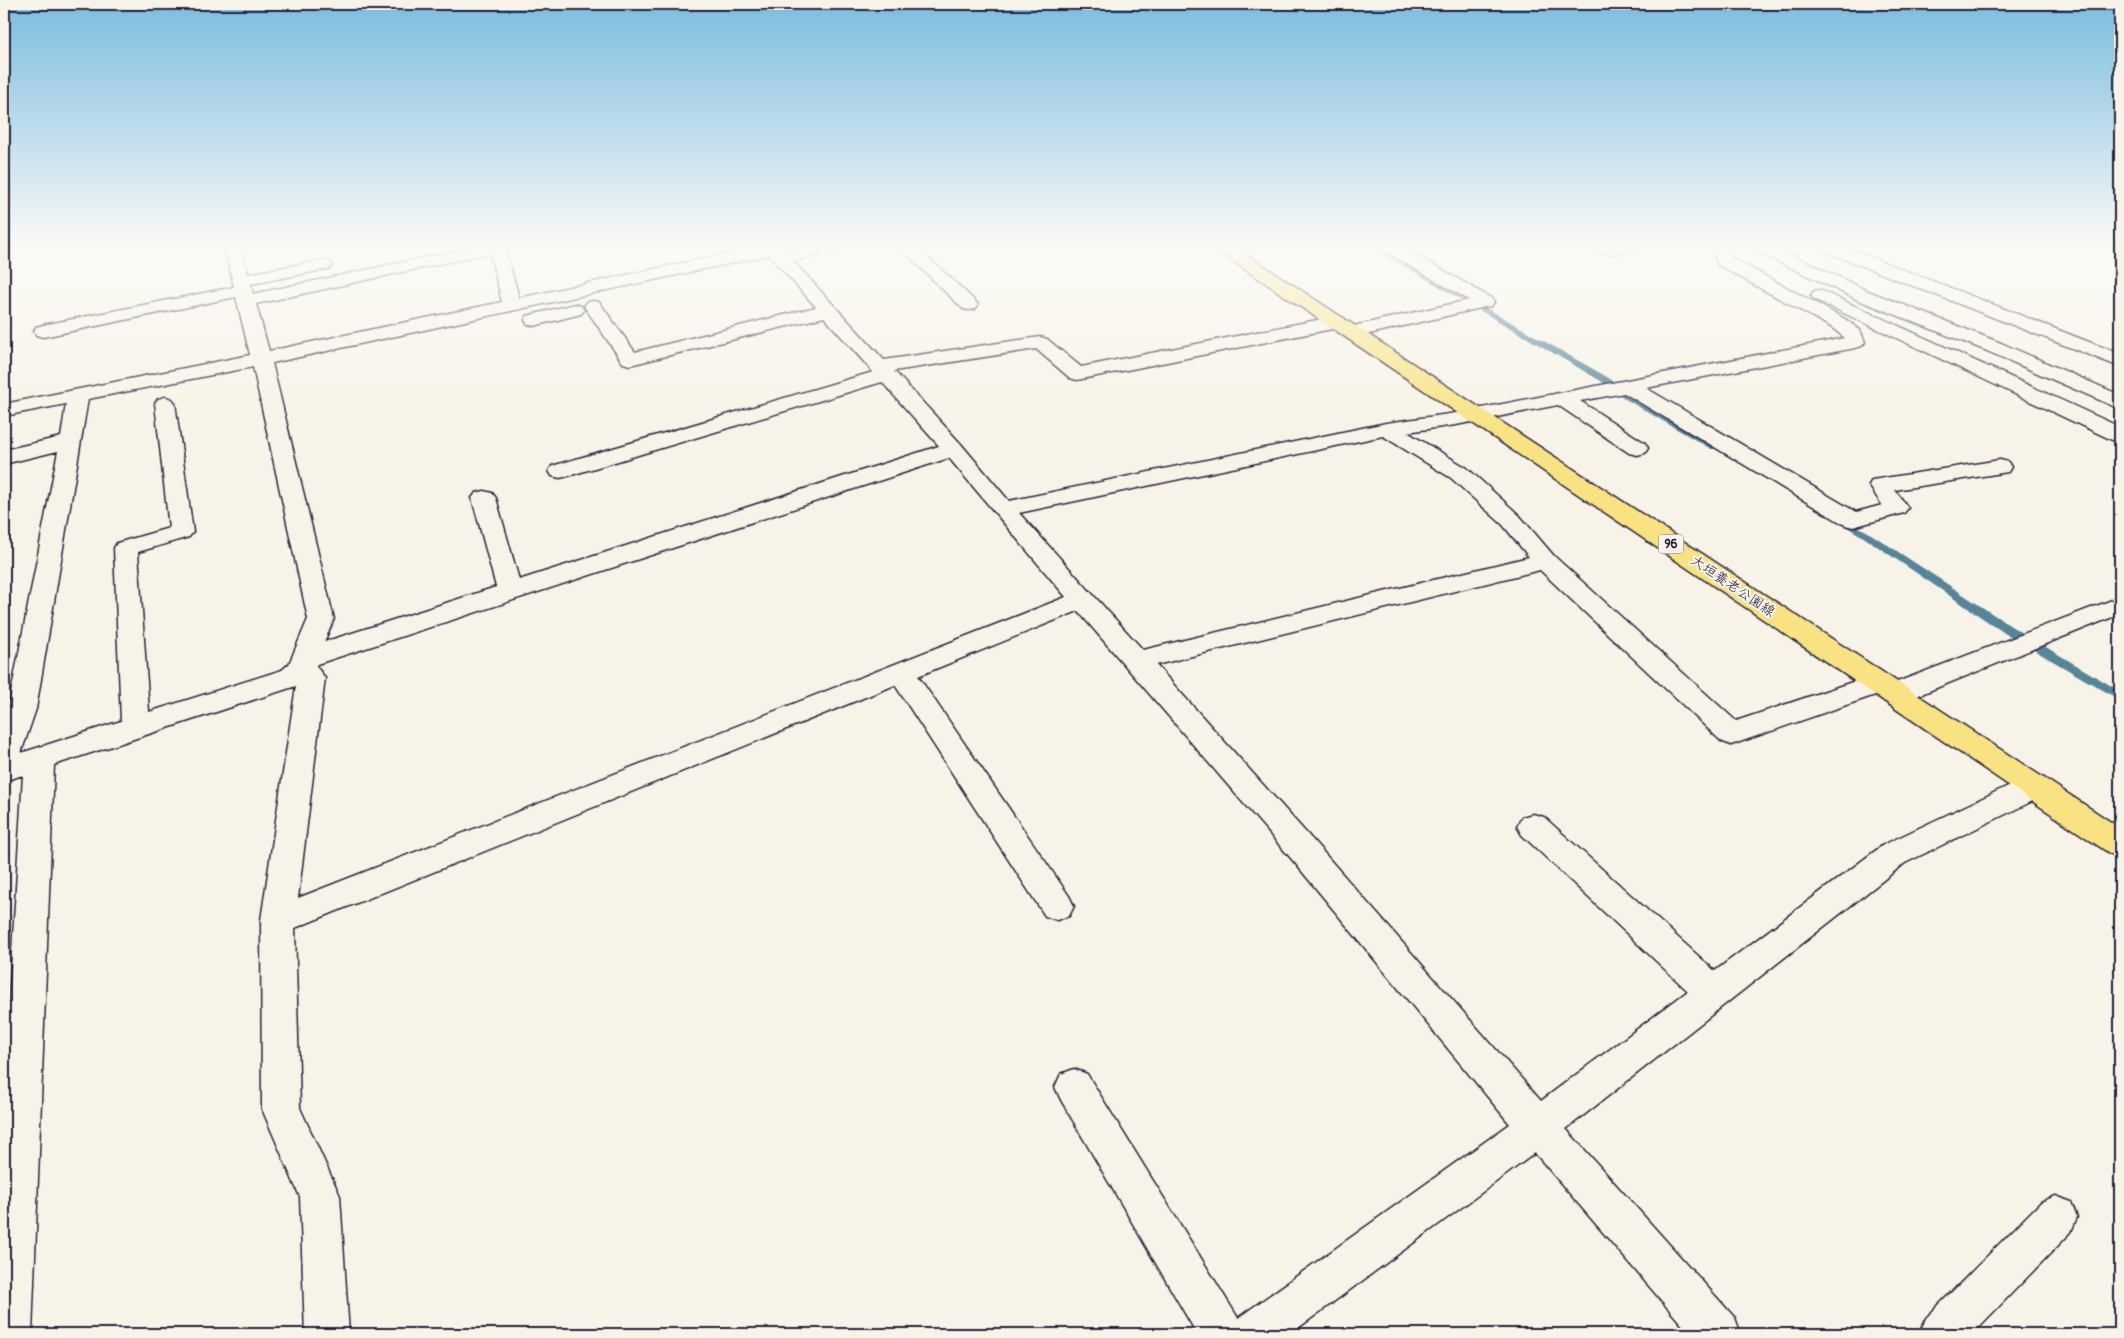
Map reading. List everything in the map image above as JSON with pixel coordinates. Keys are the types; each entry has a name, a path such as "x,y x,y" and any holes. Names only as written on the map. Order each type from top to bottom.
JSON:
{"main road":[{"name":"大垣養老公園線","path":"1315,307 2120,844"}],"street":[{"path":"43,331 161,307"},
{"path":"4,770 21,759 136,727 292,677 303,663 321,619 247,307"},
{"path":"4,410 261,359 501,307"},
{"path":"534,320 587,307"},
{"path":"594,307 630,359 828,310"},
{"path":"826,307 954,449 1003,509 1313,862 1538,1127 1719,1334"},
{"path":"560,471 883,371 1040,343 1077,374 1455,307"},
{"path":"1003,509 1386,430 1855,342 1853,334 1838,323 1810,307"},
{"path":"1847,307 2120,435"},
{"path":"1867,307 1958,341 2024,353 2120,387"},
{"path":"1893,307 1994,348 2120,403"},
{"path":"1986,307 2120,362"},
{"path":"1994,348 2000,354 1998,358 2005,363 2094,411 2120,429"},
{"path":"1627,386 1853,520 1896,508 1880,485 2000,467"},
{"path":"10,1334 22,709 71,441 73,418 79,395"},
{"path":"1561,398 1637,448"},
{"path":"136,727 126,548 181,532 165,403"},
{"path":"1386,430 1460,473 1511,520 1545,561 1731,734 1886,688 2120,605"},
{"path":"4,457 71,441"},
{"path":"303,663 510,592 954,449"},
{"path":"484,498 510,592"},
{"path":"1137,661 1545,561"},
{"path":"278,920 1084,600"},
{"path":"303,663 311,678 278,920 281,1109 320,1196 327,1334"},
{"path":"901,673 1057,906"},
{"path":"1253,1334 1538,1127 1894,854 2034,787"},
{"path":"1533,826 1713,992"},
{"path":"1074,1087 1222,1334"},
{"path":"1942,1334 2056,1217"}],"waterway":[{"path":"1480,307 1604,379 1630,398 1714,447"},
{"path":"1841,520 2010,631 2120,696"}]}
